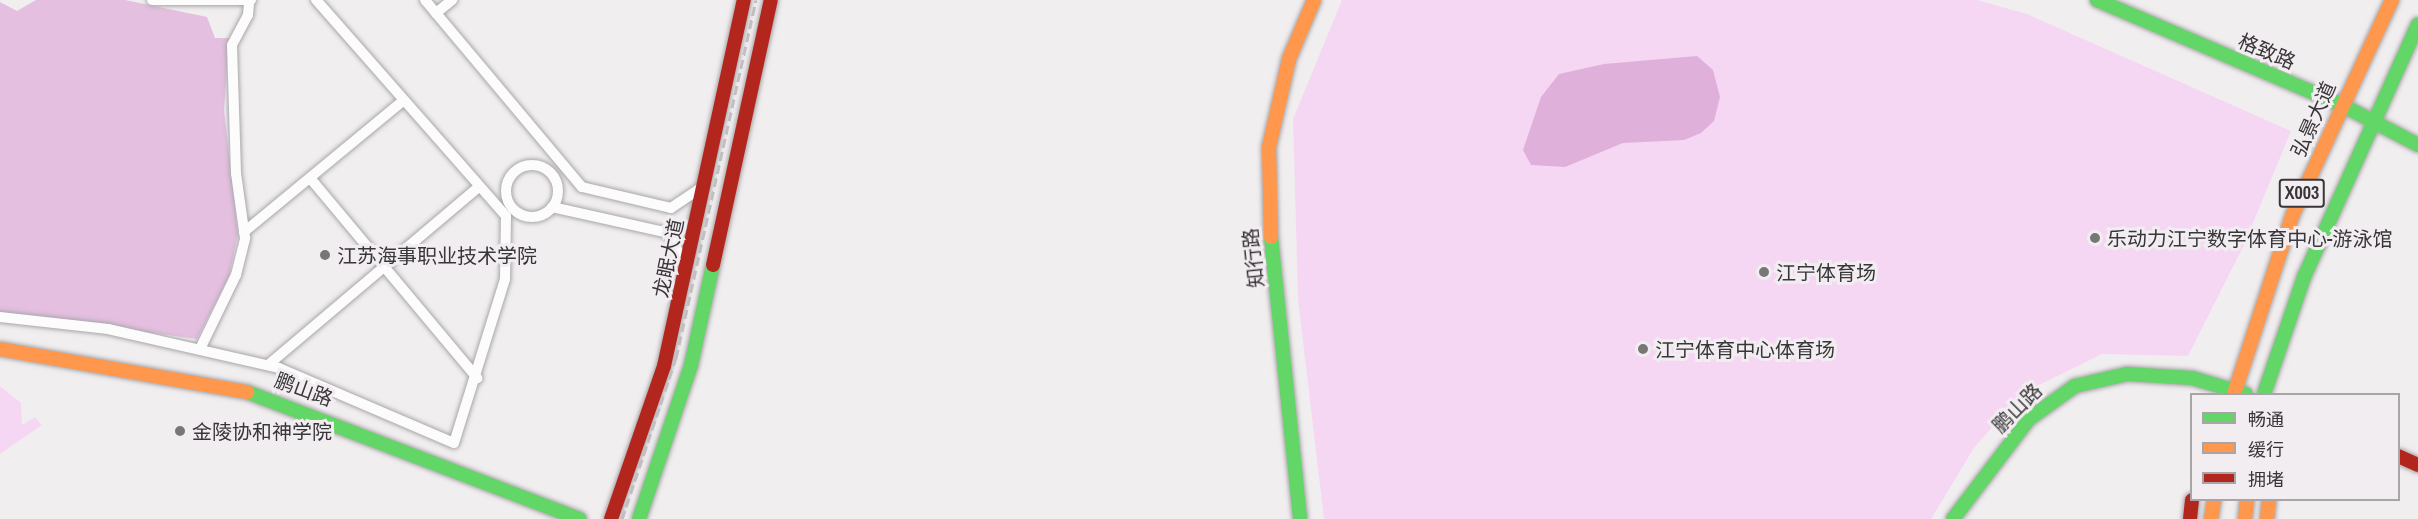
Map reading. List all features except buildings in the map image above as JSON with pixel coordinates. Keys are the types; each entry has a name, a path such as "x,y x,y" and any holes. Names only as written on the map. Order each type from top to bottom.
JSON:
{"main road":[{"name":"龙眠大道","path":"611,519 664,366 744,0"},
{"path":"639,519 691,365 771,0"},
{"name":"知行路","path":"1300,519 1268,211 1269,147 1289,59 1314,0"},
{"name":"格致路","path":"2097,0 2340,104 2418,145"},
{"name":"弘景大道","path":"2237,393 2266,286 2340,104 2392,0"},
{"name":"X003","path":"2264,393 2304,277 2418,25"},
{"name":"鹏山路","path":"0,349 258,394 580,519"},
{"name":"鹏山路","path":"1953,519 2029,419 2075,386 2127,374 2192,378 2234,393"},
{"path":"2400,457 2418,465"},
{"path":"2190,519 2192,501"},
{"path":"2211,519 2214,501"},
{"path":"2245,519 2247,501"},
{"path":"2266,519 2268,501"}],"street":[{"path":"152,0 250,1 232,45 236,173 244,232 236,275 201,347"},
{"path":"425,0 582,187 671,208 704,186"},
{"path":"436,13 452,0"},
{"path":"323,2 403,101 479,187 511,213 538,216 552,207 558,191 552,174"},
{"path":"244,232 403,101"},
{"path":"0,317 108,329 201,347 268,365 454,443 477,378 505,279 511,213 506,188 513,173 528,165 552,174"},
{"path":"552,174 564,165"},
{"path":"310,178 477,378"},
{"path":"268,365 479,187"},
{"path":"552,207 668,233 686,265"}],"shaded area":[{"path":"36,0 125,0 207,17 215,38 229,38 224,110 238,234 229,276 197,339 0,312 0,2 17,11"},
{"name":"江宁体育场","path":"1342,0 1977,0 2027,14 2291,131 2244,245 2188,356 2102,354 2021,394 1974,448 1931,519 1324,519 1298,299 1293,119"},
{"path":"1697,56 1713,70 1720,97 1714,121 1701,133 1684,140 1623,143 1565,167 1531,165 1523,150 1541,97 1559,74 1604,64"},
{"path":"0,386 21,403 22,425 35,417 42,425 0,454"}],"railway":[{"path":"622,519 676,358 756,0"}],"traffic: fast":[{"path":"2097,0 2340,104 2418,145"},
{"path":"2264,393 2304,277 2418,25"},
{"path":"1271,237 1300,519"},
{"path":"639,519 691,365 713,265"},
{"path":"1953,519 2029,419 2075,386 2127,374 2192,378 2243,393"},
{"path":"247,392 580,519"}],"traffic: slow":[{"path":"1271,237 1269,147 1289,59 1314,0"},
{"path":"2234,393 2293,214 2392,0"},
{"path":"0,349 247,392"},
{"path":"2211,519 2214,501"},
{"path":"2245,519 2247,501"},
{"path":"2267,519 2269,501"}],"traffic: jam":[{"path":"611,519 664,366 744,0"},
{"path":"713,265 771,0"},
{"path":"2400,457 2418,465"},
{"path":"2190,519 2192,501"}],"place":[{"name":"乐动力江宁数字体育中心-游泳馆","path":"2095,238"},
{"name":"江苏海事职业技术学院","path":"325,255"},
{"name":"江宁体育场","path":"1764,272"},
{"name":"江宁体育中心体育场","path":"1643,349"},
{"name":"金陵协和神学院","path":"180,431"}]}
